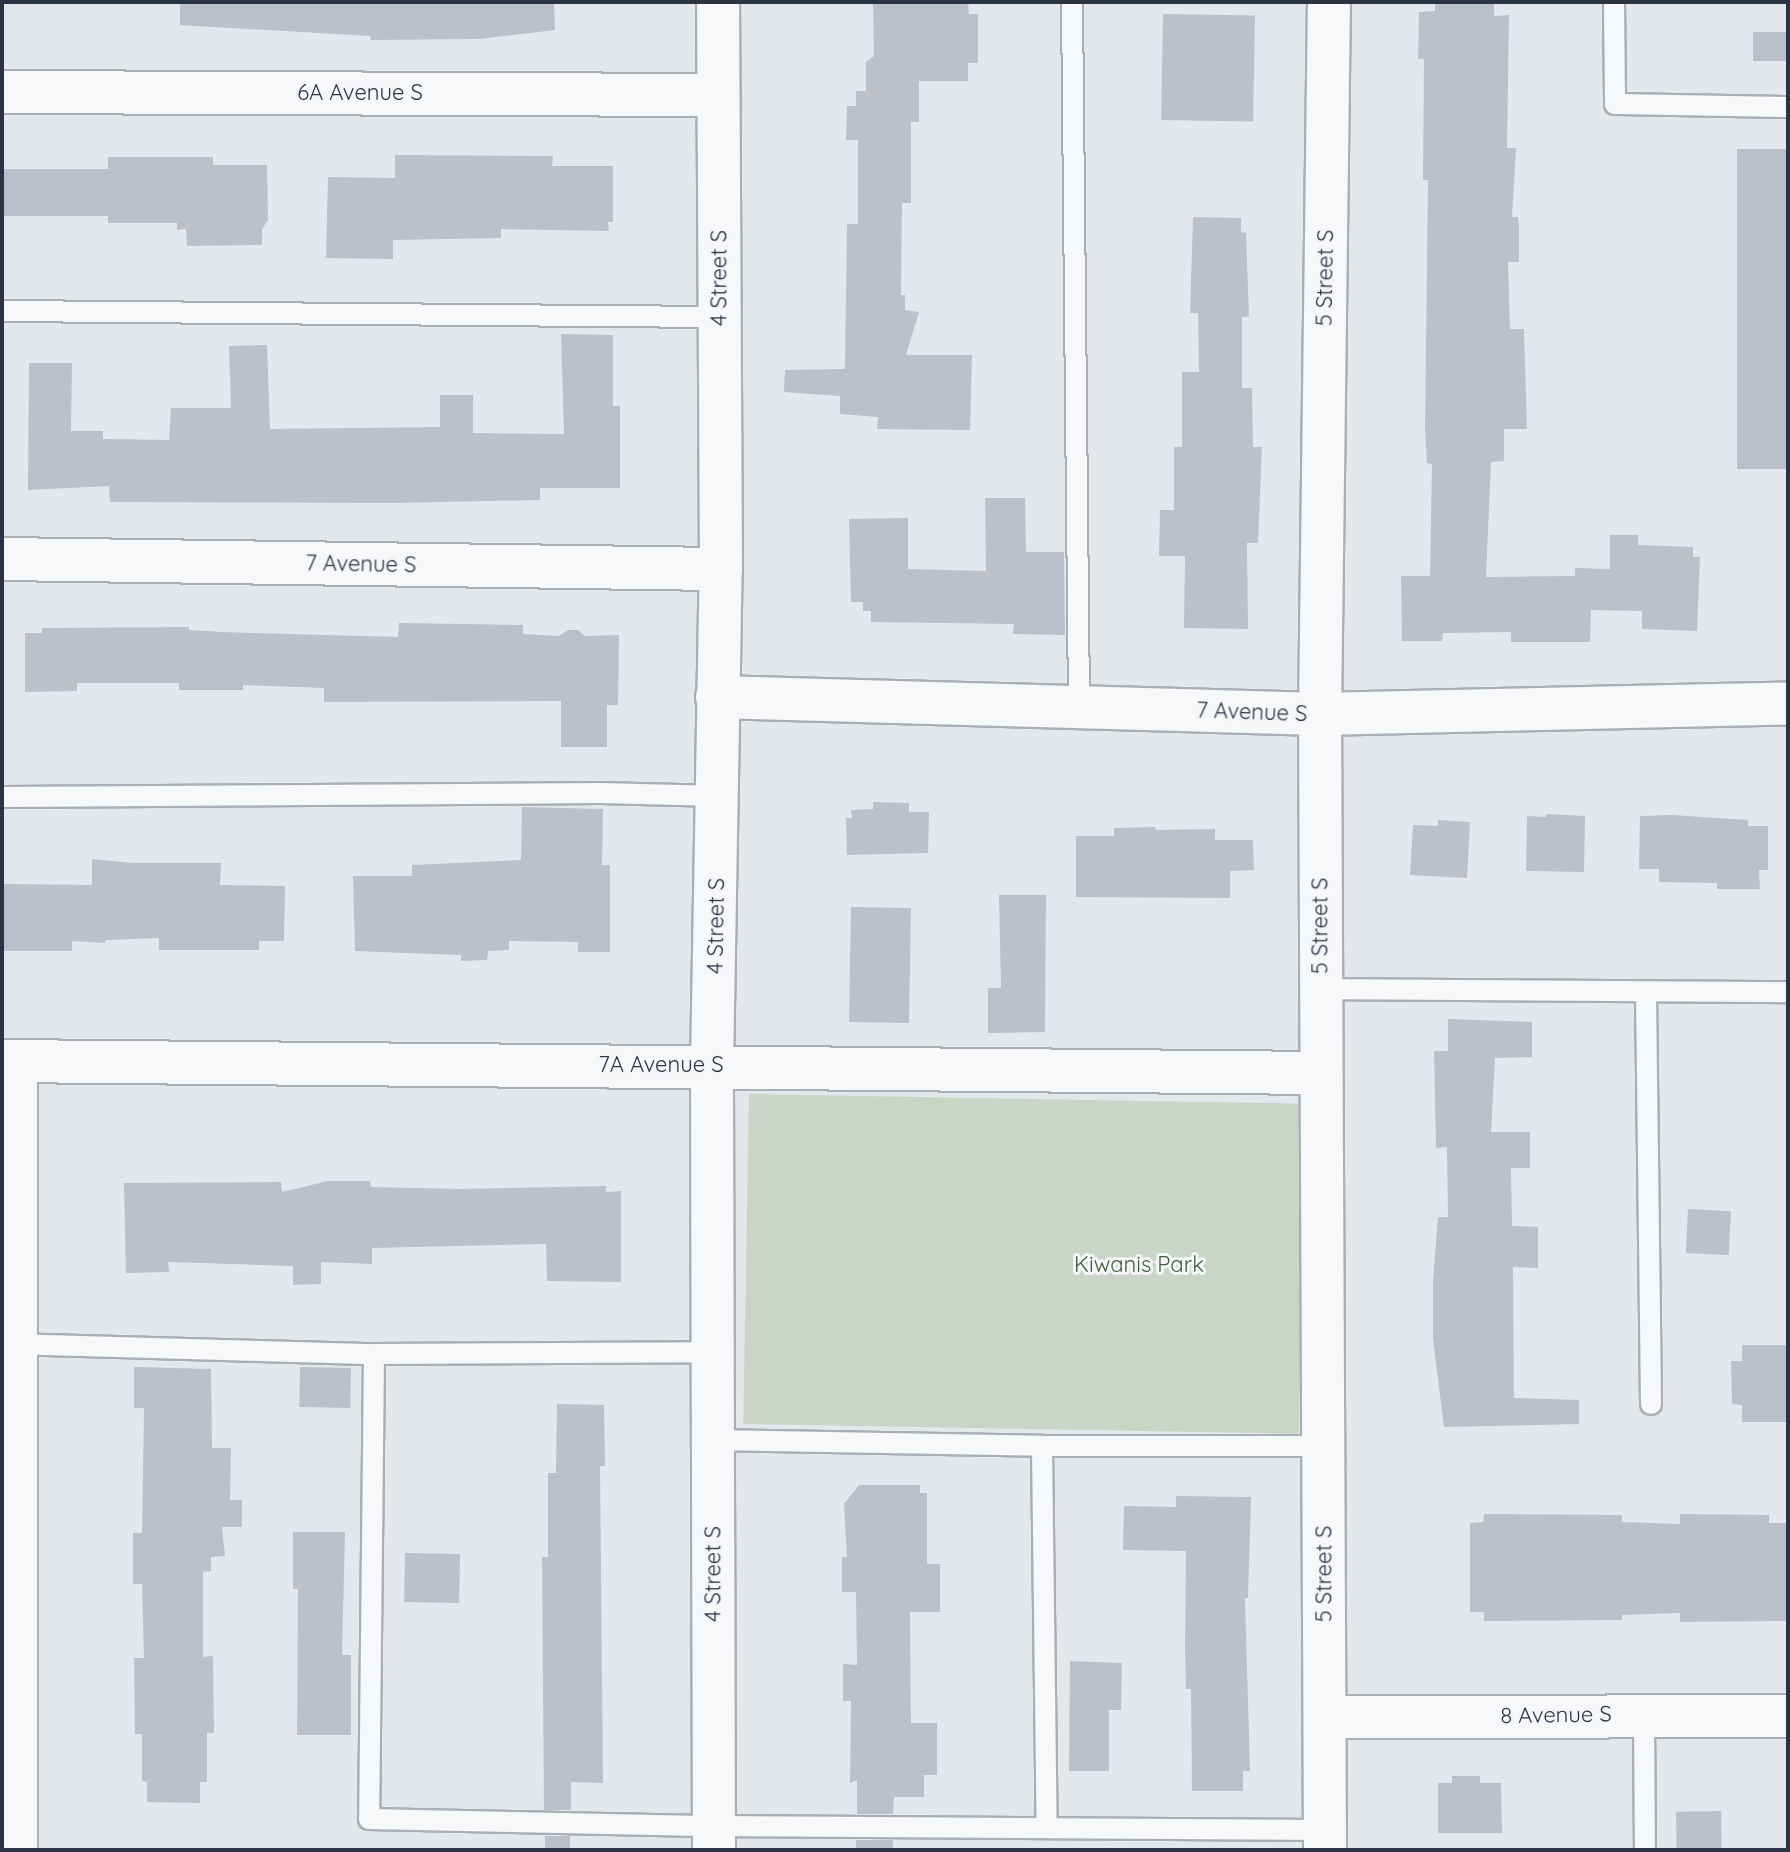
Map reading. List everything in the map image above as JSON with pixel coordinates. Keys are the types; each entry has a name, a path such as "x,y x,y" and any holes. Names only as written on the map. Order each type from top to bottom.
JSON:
{"street":[{"name":"4 Street S","path":"714,1838 712,1066 721,569 718,2"},
{"name":"5 Street S","path":"1325,1840 1320,714 1329,2"},
{"name":"6A Avenue S","path":"2,92 718,95"},
{"name":"7 Avenue S","path":"2,559 721,569"},
{"name":"7 Avenue S","path":"717,697 1320,714 1788,703"},
{"name":"7A Avenue S","path":"9,1061 1320,1073"},
{"path":"9,1061 9,1344 16,1850"},
{"name":"8 Avenue S","path":"1325,1717 1788,1716"}],"lane":[{"path":"1072,2 1079,706"},
{"path":"1614,2 1615,104 1788,107"},
{"path":"2,311 719,317"},
{"path":"2,797 570,793 719,796"},
{"path":"1320,989 1788,992"},
{"path":"1646,993 1651,1404"},
{"path":"9,1344 374,1354 712,1352"},
{"path":"374,1354 369,1819 714,1838 1047,1828 1325,1840"},
{"path":"712,1440 1042,1446 1324,1446"},
{"path":"1042,1446 1047,1828"},
{"path":"1644,1714 1645,1850"}],"green space":[{"name":"Kiwanis Park","path":"749,1094 1305,1104 1299,1434 743,1424"}],"building":[{"path":"180,2 554,2 555,30 479,39 371,40 370,36 180,25"},
{"path":"873,2 968,2 969,14 978,14 978,63 968,63 968,81 919,81 919,122 911,122 911,203 902,203 901,295 905,295 905,310 919,312 906,355 972,355 970,430 877,429 878,417 840,414 840,396 784,392 785,370 845,369 847,224 858,224 858,140 846,140 847,106 856,106 856,91 866,91 866,62 874,56"},
{"path":"1435,2 1494,2 1494,16 1509,15 1507,148 1516,148 1512,217 1518,217 1519,226 1519,262 1508,262 1510,329 1524,329 1527,429 1504,429 1504,461 1491,462 1486,577 1575,576 1575,568 1610,569 1610,535 1638,535 1638,545 1693,547 1693,557 1700,557 1697,631 1642,629 1642,611 1591,610 1590,642 1511,642 1511,632 1443,633 1442,641 1402,641 1401,576 1430,576 1432,464 1427,463 1425,429 1428,180 1423,180 1424,59 1418,59 1419,12 1435,11"},
{"path":"1163,14 1255,16 1253,122 1161,120"},
{"path":"1753,32 1788,32 1788,61 1753,61"},
{"path":"1737,149 1788,149 1788,469 1737,469"},
{"path":"395,155 553,156 552,166 613,166 613,222 608,222 609,231 501,229 501,238 393,240 393,259 326,258 328,177 395,178"},
{"path":"108,157 213,157 213,165 267,165 268,220 262,229 262,245 187,246 186,229 177,230 177,223 108,223 108,216 2,216 2,169 108,169"},
{"path":"1193,217 1241,218 1241,232 1246,233 1249,317 1242,317 1242,388 1252,388 1253,447 1262,447 1258,543 1247,543 1248,629 1184,628 1185,556 1159,556 1160,510 1174,510 1174,447 1182,447 1182,372 1199,372 1198,313 1190,313"},
{"path":"561,334 613,335 613,406 620,406 620,488 540,488 540,500 395,503 110,502 109,486 28,490 29,363 72,363 71,431 103,431 103,439 169,440 171,408 231,408 229,346 267,345 270,429 440,427 440,395 473,395 473,433 564,434"},
{"path":"985,498 1025,498 1026,552 1064,552 1065,635 1013,634 1014,624 871,622 871,611 863,611 863,602 851,602 849,519 908,518 908,569 986,571"},
{"path":"399,623 523,625 523,634 559,636 568,630 578,630 585,636 619,635 618,705 607,705 607,747 561,747 561,701 324,702 324,688 243,685 243,690 179,690 179,683 77,683 77,691 25,692 25,633 42,633 42,628 189,627 189,630 221,632 398,637"},
{"path":"873,802 909,803 909,812 929,812 928,853 847,855 846,818 852,818 851,810 873,809"},
{"path":"522,807 603,809 602,865 610,865 610,952 578,952 578,942 509,941 509,950 488,951 487,960 461,961 461,955 355,951 353,876 412,876 412,865 521,860"},
{"path":"1546,814 1585,816 1584,872 1526,871 1527,816 1546,817"},
{"path":"1640,816 1748,820 1748,826 1768,826 1768,870 1759,870 1760,889 1717,889 1717,883 1659,882 1659,869 1639,869"},
{"path":"1438,820 1470,822 1467,878 1410,875 1413,825 1438,826"},
{"path":"1155,827 1156,830 1215,829 1215,840 1253,840 1254,870 1230,871 1230,898 1076,897 1076,836 1114,836 1114,828"},
{"path":"92,859 133,863 221,863 220,885 285,886 284,941 259,941 259,950 159,950 159,938 106,940 105,943 72,941 72,951 2,951 2,884 92,885"},
{"path":"999,895 1046,895 1045,1032 988,1033 988,988 1001,988"},
{"path":"851,907 911,908 909,1023 849,1022"},
{"path":"1448,1019 1532,1022 1532,1057 1495,1058 1491,1132 1530,1132 1530,1168 1511,1168 1512,1226 1538,1227 1538,1268 1513,1267 1514,1398 1579,1400 1579,1424 1444,1427 1433,1339 1433,1281 1438,1217 1448,1217 1447,1147 1436,1148 1434,1051 1448,1051"},
{"path":"328,1181 370,1181 371,1187 606,1186 606,1192 621,1191 621,1282 547,1281 546,1244 372,1248 372,1264 321,1262 321,1284 293,1285 293,1266 168,1262 169,1272 126,1273 124,1183 281,1182 282,1192"},
{"path":"1688,1209 1731,1211 1729,1255 1686,1253"},
{"path":"1742,1345 1788,1345 1788,1422 1742,1422 1742,1405 1732,1404 1731,1361 1742,1361"},
{"path":"134,1367 211,1369 212,1448 231,1448 230,1500 242,1500 242,1527 222,1527 225,1556 211,1557 211,1571 203,1572 203,1657 213,1656 214,1733 207,1733 207,1782 200,1782 200,1803 147,1802 147,1782 142,1781 142,1734 135,1734 134,1658 144,1658 142,1584 133,1584 133,1533 142,1533 144,1408 134,1408"},
{"path":"300,1367 351,1368 350,1408 299,1407"},
{"path":"557,1404 604,1405 605,1466 600,1466 603,1783 571,1782 571,1810 544,1810 542,1557 548,1557 548,1473 556,1473"},
{"path":"859,1485 920,1485 920,1493 927,1493 927,1564 940,1564 940,1612 910,1612 911,1723 937,1723 937,1775 924,1775 924,1797 894,1797 893,1814 857,1814 857,1780 850,1783 851,1701 843,1701 843,1664 857,1665 856,1592 842,1592 842,1557 847,1557 844,1504"},
{"path":"1176,1496 1251,1497 1248,1598 1245,1598 1250,1771 1243,1771 1243,1791 1192,1791 1191,1689 1186,1689 1186,1551 1123,1550 1124,1506 1176,1507"},
{"path":"1484,1514 1622,1515 1622,1522 1680,1524 1680,1514 1769,1515 1769,1523 1788,1523 1788,1621 1680,1622 1680,1613 1622,1615 1622,1620 1484,1621 1484,1612 1470,1612 1470,1523 1483,1522"},
{"path":"293,1532 345,1532 342,1655 351,1655 351,1735 297,1735 298,1589 293,1589"},
{"path":"405,1553 460,1554 459,1603 404,1602"},
{"path":"1070,1661 1122,1663 1121,1710 1109,1710 1109,1771 1069,1771"},
{"path":"1452,1776 1480,1776 1480,1783 1501,1783 1502,1833 1438,1833 1438,1783 1452,1783"},
{"path":"1721,1811 1722,1850 1677,1850 1676,1812"},
{"path":"545,1836 570,1836 570,1850 545,1850"},
{"path":"856,1840 893,1840 893,1850 856,1850"}]}
